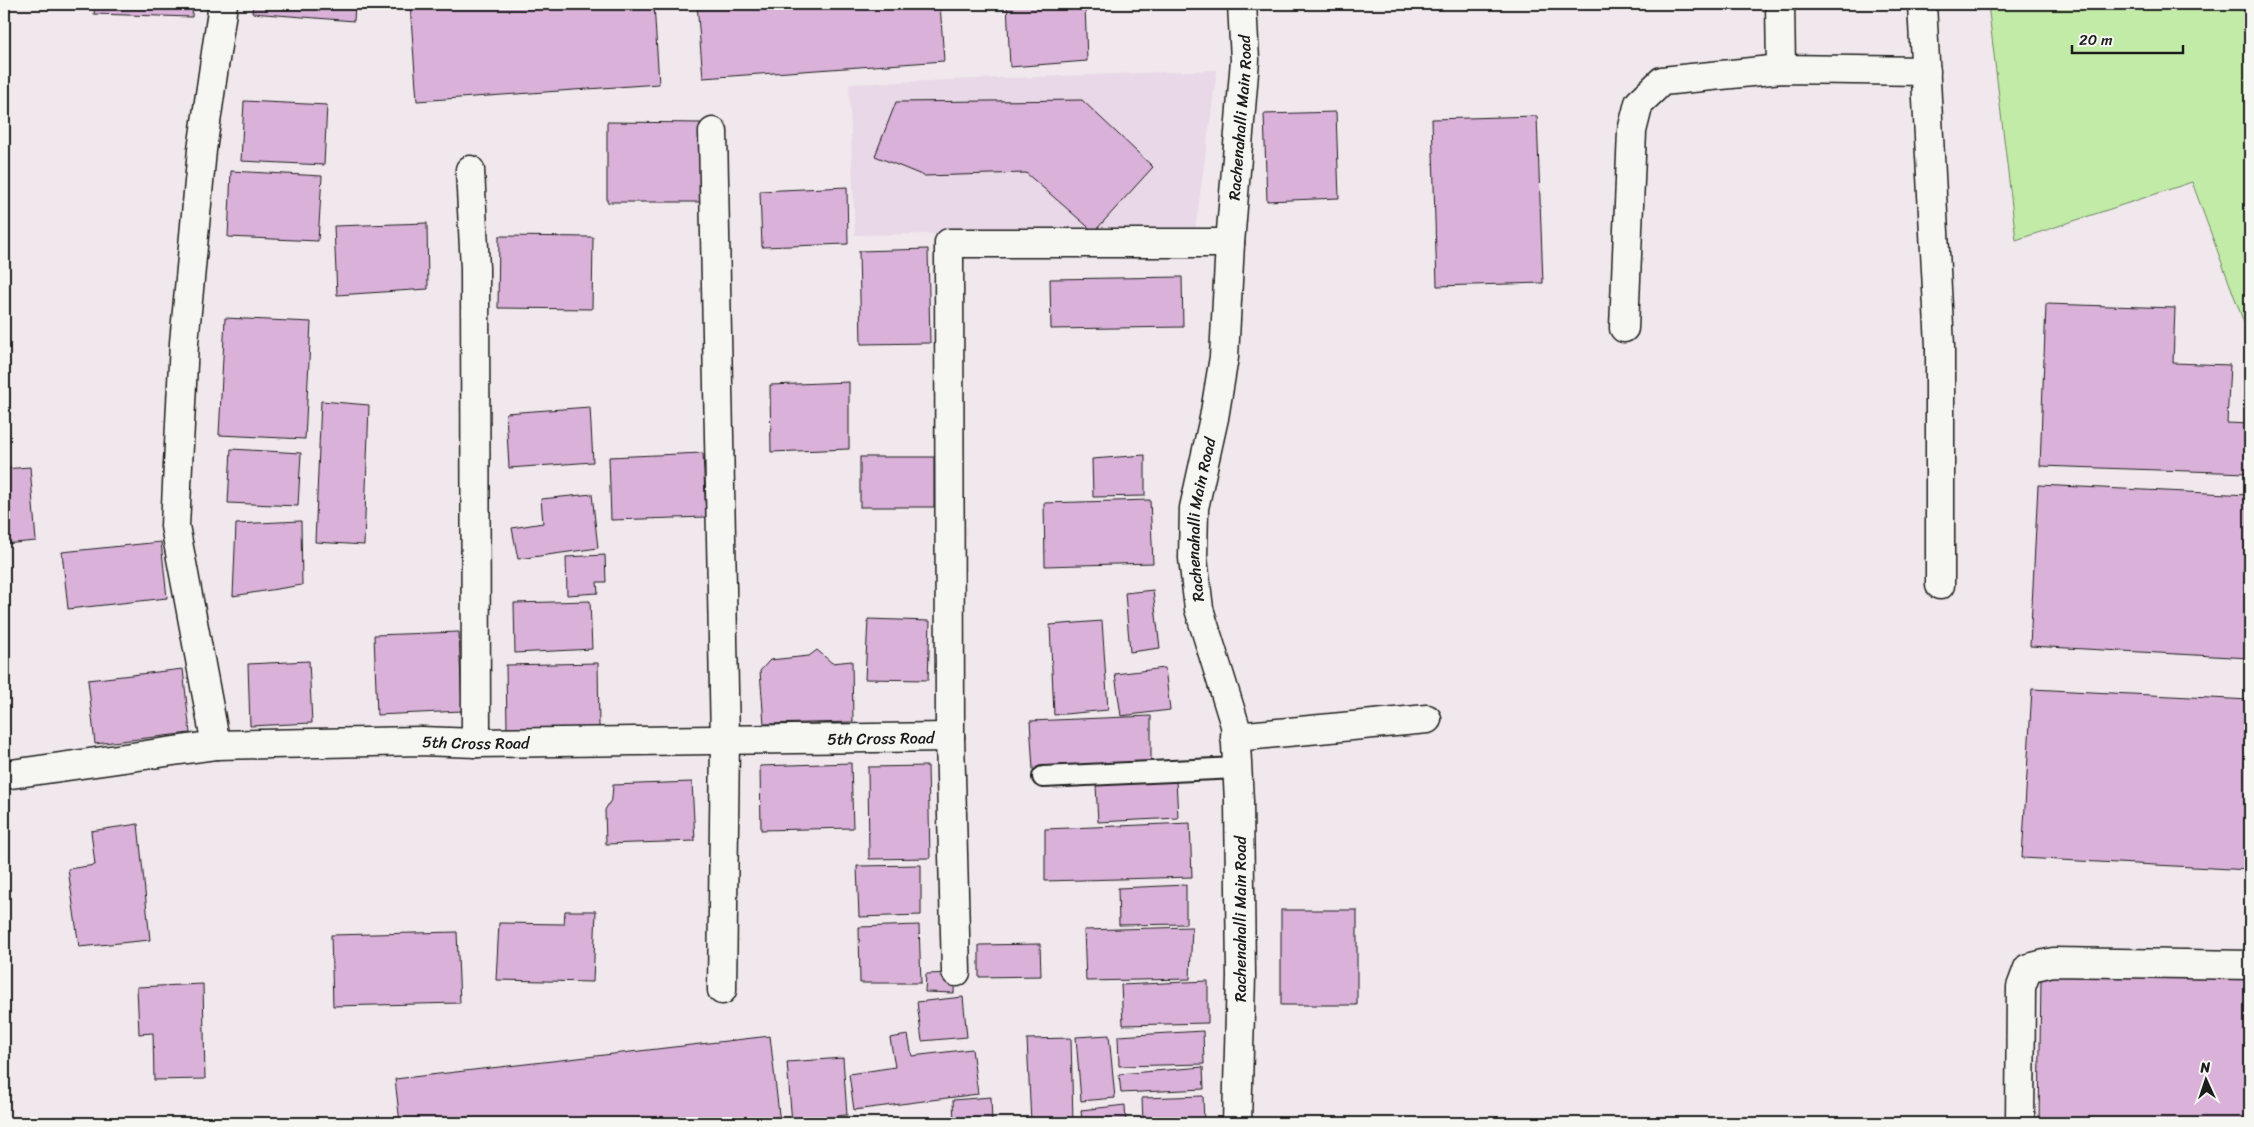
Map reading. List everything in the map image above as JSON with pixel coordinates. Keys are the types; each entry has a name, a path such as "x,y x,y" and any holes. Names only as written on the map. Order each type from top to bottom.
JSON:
{"street":[{"path":"216,746 175,526 184,343 202,150 223,4"},
{"name":"Rachenahalli Main Road","path":"1237,1123 1241,976 1239,801 1235,725 1199,609 1193,558 1194,508 1214,418 1224,357 1230,243 1245,60 1242,4"},
{"path":"1780,4 1781,69"},
{"path":"1922,4 1940,346 1940,585"},
{"path":"1624,328 1632,131 1638,104 1662,81 1781,69 1926,70"},
{"path":"713,132 725,741 722,990"},
{"path":"470,170 475,268 476,743"},
{"path":"956,972 950,737 949,243 1230,243"},
{"path":"1235,737 1428,719"},
{"name":"5th Cross Road","path":"4,775 216,746 421,741 476,743 950,737"},
{"path":"2020,1123 2021,987 2028,968 2053,962 2250,964"}],"lane":[{"path":"1043,778 1237,768"}],"shaded area":[{"path":"1217,70 1195,231 855,235 849,84"}],"green space":[{"path":"1988,4 2250,4 2250,339 2192,182 2016,240"}],"building":[{"path":"95,4 193,4 192,17 94,14"},
{"path":"253,4 355,4 354,21 252,13"},
{"path":"410,4 654,4 659,84 417,101"},
{"path":"697,4 940,4 944,61 703,78"},
{"path":"1007,4 1085,4 1087,61 1010,67"},
{"path":"1082,100 1153,167 1094,232 1026,173 924,176 875,156 896,102"},
{"path":"244,101 327,105 324,165 241,161"},
{"path":"1336,112 1339,198 1267,201 1264,114"},
{"path":"1537,116 1543,283 1437,286 1432,119"},
{"path":"607,122 704,123 704,202 607,202"},
{"path":"231,171 322,176 318,241 228,237"},
{"path":"847,187 848,244 762,247 760,191"},
{"path":"427,223 428,289 337,295 334,226"},
{"path":"499,236 593,237 592,309 498,308"},
{"path":"928,249 930,343 861,344 859,251"},
{"path":"1182,277 1183,327 1051,329 1050,279"},
{"path":"2046,304 2175,308 2173,363 2230,365 2227,423 2250,424 2248,473 2040,466"},
{"path":"225,318 311,322 305,439 219,435"},
{"path":"849,382 849,449 771,452 770,385"},
{"path":"321,401 369,405 364,545 315,542"},
{"path":"590,407 593,462 509,468 506,413"},
{"path":"231,449 301,453 298,506 228,503"},
{"path":"703,453 706,517 611,520 609,457"},
{"path":"1145,455 1145,496 1093,497 1092,459"},
{"path":"860,457 934,457 934,507 860,507"},
{"path":"30,467 36,541 4,544 4,469"},
{"path":"2038,485 2250,495 2250,658 2030,646"},
{"path":"592,494 598,548 518,559 512,528 543,523 541,499"},
{"path":"1150,500 1153,563 1045,566 1044,503"},
{"path":"301,521 302,585 233,596 236,524"},
{"path":"161,542 167,598 68,609 62,552"},
{"path":"605,555 606,582 597,582 598,593 567,595 566,557"},
{"path":"1153,590 1160,648 1130,652 1125,593"},
{"path":"590,601 592,649 515,653 514,603"},
{"path":"868,619 930,621 928,680 865,679"},
{"path":"1102,621 1108,710 1054,715 1050,625"},
{"path":"459,632 462,711 377,715 374,635"},
{"path":"817,650 832,663 852,661 853,722 764,724 760,671 770,660 809,656"},
{"path":"309,661 312,723 250,726 248,664"},
{"path":"598,663 599,727 507,730 506,665"},
{"path":"1165,668 1170,710 1121,716 1115,674"},
{"path":"183,669 190,733 95,744 88,680"},
{"path":"2032,689 2250,700 2250,870 2022,858"},
{"path":"1151,716 1151,766 1033,770 1030,721"},
{"path":"851,763 853,828 761,830 760,766"},
{"path":"928,766 930,858 869,859 868,767"},
{"path":"1176,780 1178,818 1098,822 1096,785"},
{"path":"692,782 695,841 606,844 605,810 612,798 613,785"},
{"path":"1190,823 1192,877 1045,881 1045,829"},
{"path":"138,824 150,940 79,947 68,869 95,865 91,831"},
{"path":"921,865 921,915 859,917 857,866"},
{"path":"1186,885 1186,924 1119,925 1118,888"},
{"path":"1281,910 1357,910 1357,1005 1281,1005"},
{"path":"565,911 596,911 593,982 496,980 499,923 564,924"},
{"path":"919,925 921,983 860,983 859,927"},
{"path":"1192,927 1190,979 1086,981 1084,930"},
{"path":"457,932 460,1003 333,1006 331,935"},
{"path":"1040,944 1041,976 979,977 979,945"},
{"path":"955,973 954,993 925,992 926,974"},
{"path":"2041,976 2250,979 2250,1123 2039,1123"},
{"path":"1208,981 1208,1023 1123,1025 1121,985"},
{"path":"203,984 205,1079 154,1080 153,1033 139,1034 137,987"},
{"path":"963,997 967,1037 922,1041 917,1002"},
{"path":"1203,1031 1204,1064 1119,1066 1118,1036"},
{"path":"908,1035 912,1056 972,1049 978,1094 854,1110 849,1074 895,1067 890,1038"},
{"path":"1109,1035 1115,1098 1081,1101 1076,1037"},
{"path":"770,1036 780,1123 400,1123 395,1079"},
{"path":"1071,1038 1073,1123 1031,1123 1027,1039"},
{"path":"843,1058 847,1115 836,1116 837,1123 792,1123 787,1062"},
{"path":"1203,1067 1204,1089 1121,1093 1119,1074"},
{"path":"1203,1096 1204,1123 1143,1123 1142,1098"},
{"path":"991,1097 992,1123 954,1123 953,1100"},
{"path":"1125,1105 1126,1123 1082,1123 1081,1110"}]}
